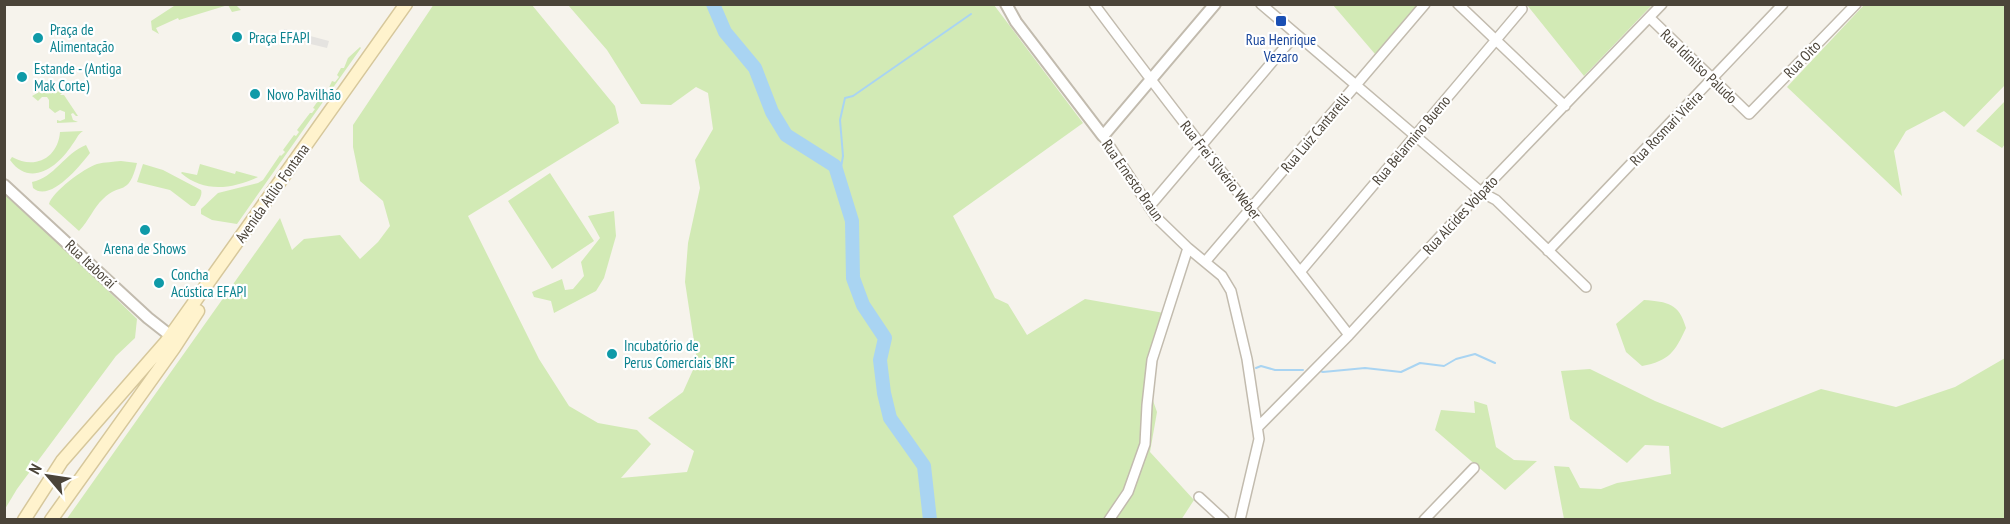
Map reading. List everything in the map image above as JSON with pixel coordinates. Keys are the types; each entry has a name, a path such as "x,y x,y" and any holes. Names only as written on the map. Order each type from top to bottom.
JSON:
{"main road":[{"name":"Avenida Atílio Fontana","path":"51,519 406,4"},
{"name":"Avenida Atílio Fontana","path":"24,519 62,461 174,339 204,302 416,4"}],"street":[{"name":"Rua Ernesto Braun","path":"1006,4 1016,22 1103,136 1149,207 1188,248 1222,276 1234,298 1247,359 1259,439 1240,519"},
{"name":"Rua Frei Silvério Weber","path":"1094,4 1151,81 1349,335"},
{"path":"1103,136 1215,4"},
{"path":"1261,4 1481,192 1496,200 1586,287"},
{"name":"Rua Luiz Cantarelli","path":"1205,262 1425,4"},
{"path":"1458,4 1565,106"},
{"name":"Rua Alcides Volpato","path":"1258,427 1349,335 1481,192 1662,4"},
{"name":"Rua Rosmari Vieira","path":"1548,251 1783,4"},
{"name":"Rua Oito","path":"1749,114 1856,4"},
{"name":"Rua Belarmino Bueno","path":"1300,272 1522,9"},
{"name":"Rua Idinilso Paludo","path":"1650,18 1749,114"},
{"path":"1149,207 1296,34"},
{"name":"Rua Itaboraí","path":"4,185 174,339"},
{"path":"1109,519 1131,485 1145,444 1152,360 1188,248"},
{"path":"1424,519 1474,468"},
{"path":"1199,498 1224,519"}],"green space":[{"path":"177,4 236,5 241,10 232,12 228,5 179,20 178,18 156,28 159,34 152,30 151,21"},
{"path":"434,4 532,5 615,106 619,123 468,216 539,359 569,406 598,423 637,430 651,444 621,478 687,472 694,451 648,418 683,392 697,361 685,282 688,243 700,188 695,160 713,129 708,93 696,87 671,105 641,104 607,50 568,5 994,5 1083,123 953,216 995,298 1008,304 1027,335 1085,299 1164,313 1151,395 1157,412 1150,452 1194,500 1181,520 66,520 280,218 292,250 304,239 340,235 360,259 378,242 390,226 383,201 360,181 353,147 353,125"},
{"path":"1333,5 1418,5 1375,54"},
{"path":"1527,5 1652,5 1584,76"},
{"path":"1864,5 2005,5 2005,85 1964,127 1944,111 1906,131 1894,151 1902,196 1787,87"},
{"path":"360,47 237,224 212,220 201,214 201,209 218,193 263,180 280,155 285,152 283,150 294,135 296,136 299,132 297,130 315,109 313,108 324,92 327,92 332,81 335,82 339,77 337,75 341,68 344,68 348,58"},
{"path":"54,86 57,91 60,89 62,93 60,95 64,95 78,116 71,114 73,120 78,122 57,123 57,120 65,119 65,112 60,110 55,113 49,108 47,97 42,97 38,101 32,96 41,91 48,93 49,88"},
{"path":"2005,101 2005,144 2002,148 1976,131"},
{"path":"83,131 59,161 43,171 26,173 10,160 12,157 21,161 37,162 50,155 55,149 60,132"},
{"path":"86,145 90,153 64,181 48,191 33,188 32,182 47,176"},
{"path":"121,161 137,163 130,181 103,199 79,231 49,204 62,187 84,170 97,164"},
{"path":"143,164 163,170 201,190 201,196 195,206 191,206 170,190 137,182"},
{"path":"200,164 235,174 236,171 258,177 238,184 218,187 199,184 181,173 197,175"},
{"path":"550,173 594,241 552,269 508,201"},
{"path":"5,190 137,319 135,338 116,356 17,489 5,509"},
{"path":"614,211 616,236 604,278 596,291 554,313 551,301 534,297 532,292 562,279 565,290 573,289 584,276 581,262 600,238 588,216"},
{"path":"1644,300 1671,305 1680,313 1686,328 1670,354 1659,361 1642,366 1626,352 1616,324"},
{"path":"2005,358 2005,519 1564,519 1554,466 1569,467 1580,488 1601,489 1617,483 1671,474 1669,446 1645,445 1627,463 1570,419 1561,371 1590,369 1655,401 1722,428 1821,389 1896,407 1955,387"},
{"path":"1474,401 1487,405 1496,447 1514,460 1537,461 1505,490 1435,430 1441,410 1475,413"}],"shaded area":[{"path":"284,29 329,41 327,48 282,37"}],"waterway":[{"path":"713,4 725,32 755,68 772,112 786,135 835,166 852,221 853,278 863,305 885,338 880,360 890,418 924,466 930,520"},
{"path":"839,179 843,156 840,120 845,98 853,96 971,14"},
{"path":"1317,370 1323,372 1365,368 1401,372 1420,363 1444,366 1456,359 1475,354 1495,363"},
{"path":"1256,368 1261,366 1275,370 1303,370"}],"place":[{"name":"Rua Henrique Vezaro","path":"1281,21"},
{"name":"Praça EFAPI","path":"237,37"},
{"name":"Praça de Alimentação","path":"38,38"},
{"name":"Estande - (Antiga Mak Corte)","path":"22,77"},
{"name":"Novo Pavilhão","path":"255,94"},
{"name":"Arena de Shows","path":"145,230"},
{"name":"Concha Acústica EFAPI","path":"159,283"},
{"name":"Incubatório de Perus Comerciais BRF","path":"612,354"}]}
